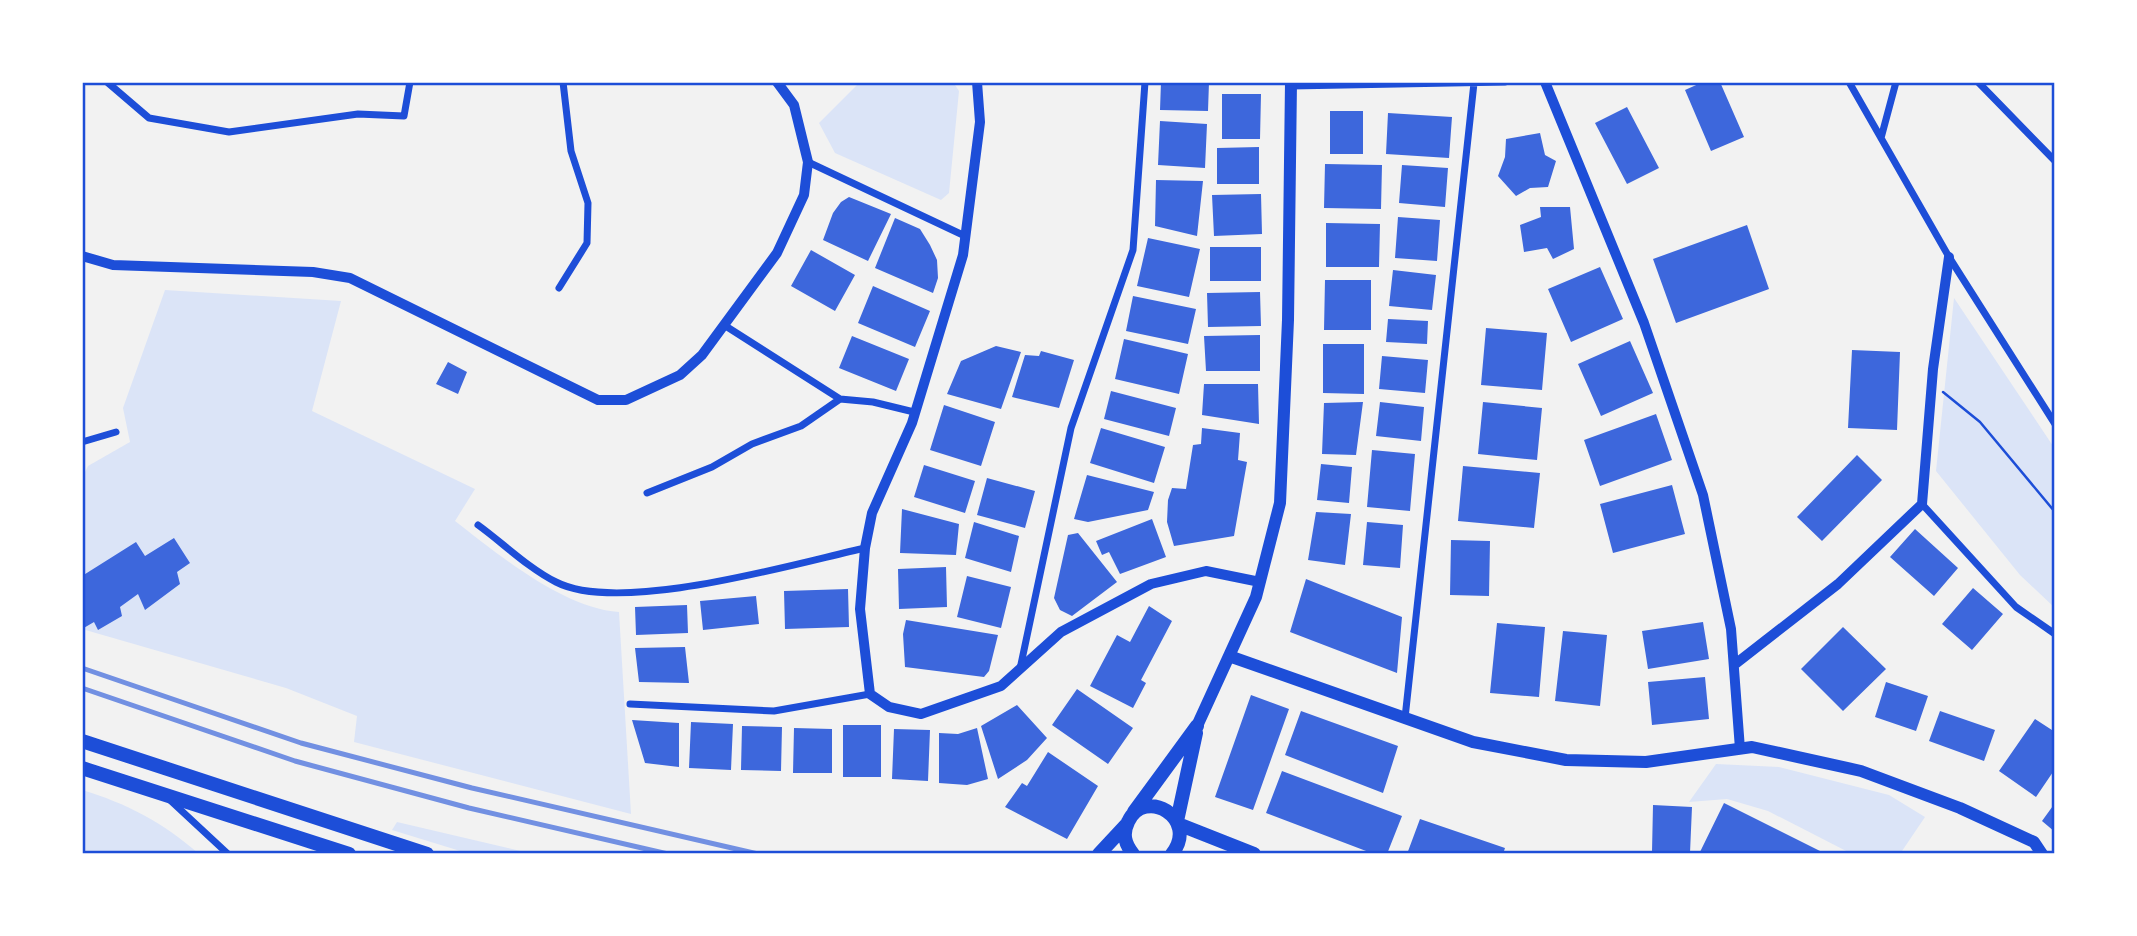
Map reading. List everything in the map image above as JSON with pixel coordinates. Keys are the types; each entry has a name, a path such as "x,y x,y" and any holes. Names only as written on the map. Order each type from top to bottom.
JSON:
{"main road":[{"path":"1172,854 1180,838 1178,822 1198,726 1260,582 1280,503 1288,320 1291,84"},
{"path":"1229,656 1473,742 1566,760 1646,762 1752,747 1861,771 1959,808 2034,842 2042,854"},
{"path":"1133,854 1126,845 1128,821 1198,726"},
{"path":"82,741 427,854"},
{"path":"82,768 349,854"},
{"path":"1099,854 1138,811 1155,806 1172,814 1178,822 1254,854"}],"street":[{"path":"107,82 149,118 229,132 358,114 404,116 410,82"},
{"path":"559,288 587,243 588,203 571,151 563,82"},
{"path":"82,256 113,265 313,272 350,278 598,400 626,400 680,374 702,355 777,253 804,195 808,162 794,105 778,82"},
{"path":"870,694 860,609 865,548 872,513 912,423 963,256 980,122 977,82"},
{"path":"1020,670 1071,428 1133,250 1145,82"},
{"path":"1291,84 1505,82"},
{"path":"1545,82 1644,323 1703,495 1731,629 1740,749"},
{"path":"1849,82 1949,257 2055,424"},
{"path":"1881,138 1896,82"},
{"path":"1978,82 2055,161"},
{"path":"1405,718 1474,83"},
{"path":"808,162 965,236"},
{"path":"1734,665 1838,584 1922,505 1932,382 1949,257"},
{"path":"724,325 840,399 873,402 914,412"},
{"path":"647,493 712,467 752,444 801,426 840,399"},
{"path":"82,442 116,432"},
{"path":"1922,505 2016,607 2055,634"},
{"path":"478,525 556,582 591,593 657,590 766,571 865,548"},
{"path":"630,704 774,711 870,694 889,707 921,714 1001,686 1061,632 1151,584 1206,571 1260,582"},
{"path":"166,795 228,854"}],"path":[{"path":"1932,382 1980,422 2055,512"}],"shaded area":[{"path":"860,82 953,82 959,91 949,193 941,200 835,153 819,123"},
{"path":"165,290 341,301 312,411 475,489 455,521 532,578 576,601 619,612 631,814 354,742 357,716 286,688 82,629 82,478 88,466 130,442 123,408"},
{"path":"1954,298 2055,449 2055,608 2020,575 1936,471"},
{"path":"1716,764 1779,767 1889,795 1925,817 1900,854 1852,854 1768,811 1727,799 1689,802"},
{"path":"82,790 144,815 199,854 82,854"},
{"path":"397,822 533,854 470,854 392,830"}],"building":[{"path":"1161,82 1209,82 1208,111 1160,110"},
{"path":"1703,82 1720,82 1744,137 1711,151 1685,90"},
{"path":"1222,94 1261,94 1260,139 1222,139"},
{"path":"1627,107 1659,168 1627,184 1595,123"},
{"path":"1330,111 1363,111 1363,154 1330,154"},
{"path":"1388,113 1452,117 1449,158 1386,154"},
{"path":"1160,121 1207,124 1205,168 1158,165"},
{"path":"1540,133 1545,155 1556,161 1548,187 1530,188 1516,196 1498,176 1505,157 1506,139"},
{"path":"1259,147 1259,184 1217,184 1217,148"},
{"path":"1325,164 1382,165 1381,209 1324,208"},
{"path":"1402,165 1448,168 1445,207 1399,203"},
{"path":"1156,180 1203,181 1197,236 1155,226"},
{"path":"1261,194 1262,234 1214,236 1212,195"},
{"path":"849,197 891,214 868,261 823,240 833,213 841,202"},
{"path":"1540,207 1570,207 1574,249 1553,259 1547,248 1524,252 1520,225 1541,217"},
{"path":"1398,217 1440,220 1437,261 1395,258"},
{"path":"895,218 920,229 930,245 937,260 938,278 933,293 875,268"},
{"path":"1326,223 1380,224 1379,267 1326,267"},
{"path":"1747,225 1769,289 1676,323 1653,259"},
{"path":"1148,238 1200,249 1189,297 1137,286"},
{"path":"1210,247 1261,247 1261,281 1210,281"},
{"path":"811,250 855,275 835,311 791,286"},
{"path":"1600,267 1623,319 1571,342 1548,289"},
{"path":"1393,270 1436,275 1432,310 1389,306"},
{"path":"1325,280 1371,280 1371,330 1324,330"},
{"path":"873,286 930,311 915,347 858,323"},
{"path":"1260,292 1261,326 1208,327 1207,293"},
{"path":"1133,296 1196,309 1188,344 1126,331"},
{"path":"1388,319 1428,321 1427,344 1386,342"},
{"path":"1486,328 1547,333 1542,390 1481,385"},
{"path":"1260,335 1260,371 1206,371 1204,336"},
{"path":"852,336 909,359 896,391 839,368"},
{"path":"1124,339 1188,354 1179,394 1115,379"},
{"path":"1630,341 1653,393 1601,416 1578,364"},
{"path":"1323,344 1364,344 1364,394 1323,393"},
{"path":"996,346 1021,352 1001,409 947,394 961,361"},
{"path":"1852,350 1900,352 1897,430 1848,428"},
{"path":"1041,351 1074,360 1059,408 1012,397 1025,355 1039,356"},
{"path":"1382,356 1428,360 1425,393 1379,389"},
{"path":"448,362 467,372 458,394 436,384"},
{"path":"1204,384 1258,384 1259,424 1202,415"},
{"path":"1111,391 1176,408 1169,436 1104,419"},
{"path":"1363,402 1356,455 1322,454 1324,403"},
{"path":"1380,402 1424,407 1421,441 1376,436"},
{"path":"1483,402 1542,408 1537,460 1478,454"},
{"path":"944,405 995,422 981,466 930,450"},
{"path":"1656,414 1672,460 1600,486 1584,440"},
{"path":"1101,428 1165,447 1154,483 1090,463"},
{"path":"1202,428 1240,433 1238,460 1247,462 1234,536 1174,546 1167,522 1168,500 1172,488 1186,489 1193,445 1201,444"},
{"path":"1372,450 1415,454 1410,511 1367,507"},
{"path":"1857,455 1882,480 1822,541 1797,517"},
{"path":"1321,464 1352,467 1349,503 1317,500"},
{"path":"924,465 975,481 965,513 914,497"},
{"path":"1463,466 1540,473 1534,528 1458,521"},
{"path":"1087,475 1154,492 1148,510 1088,522 1074,519"},
{"path":"987,478 1035,491 1025,528 977,515"},
{"path":"1672,485 1685,534 1613,553 1600,504"},
{"path":"902,509 959,524 956,555 900,553"},
{"path":"1316,512 1351,514 1345,565 1308,560"},
{"path":"1152,519 1166,557 1120,574 1109,552 1102,555 1096,541"},
{"path":"974,522 1019,536 1011,572 965,558"},
{"path":"1367,522 1403,525 1400,568 1363,565"},
{"path":"1915,529 1958,568 1934,596 1890,557"},
{"path":"1078,533 1117,582 1072,616 1060,610 1054,598 1068,535"},
{"path":"174,538 190,563 177,572 180,584 145,610 138,594 120,607 122,616 98,630 94,622 82,629 82,576 136,542 145,556"},
{"path":"1451,540 1490,541 1489,596 1450,595"},
{"path":"946,567 947,607 899,609 898,569"},
{"path":"967,576 1011,587 1001,628 957,617"},
{"path":"1306,579 1402,617 1397,673 1290,632"},
{"path":"1973,588 2003,614 1972,650 1942,624"},
{"path":"848,589 849,627 785,629 784,591"},
{"path":"756,596 759,624 703,630 700,601"},
{"path":"687,605 688,633 636,635 635,607"},
{"path":"1149,606 1172,621 1141,680 1146,683 1133,708 1090,686 1117,635 1130,642"},
{"path":"906,620 998,635 989,671 984,677 905,667 903,634"},
{"path":"1703,622 1709,659 1648,669 1642,631"},
{"path":"1497,623 1545,627 1539,697 1490,693"},
{"path":"1843,627 1886,669 1843,711 1801,669"},
{"path":"1563,631 1607,635 1600,706 1555,701"},
{"path":"685,647 689,683 639,682 635,648"},
{"path":"1705,677 1709,719 1652,725 1648,682"},
{"path":"1886,682 1928,696 1916,731 1875,717"},
{"path":"1077,689 1133,728 1108,764 1052,725"},
{"path":"1251,695 1289,709 1253,810 1215,797"},
{"path":"1017,705 1047,738 1027,760 998,779 981,726"},
{"path":"1301,711 1398,746 1383,793 1285,755"},
{"path":"1940,711 1995,730 1984,761 1929,741"},
{"path":"2035,719 2055,732 2055,769 2036,797 1999,771"},
{"path":"632,720 679,723 679,767 645,763"},
{"path":"691,722 733,724 731,770 689,768"},
{"path":"843,725 881,725 881,777 843,777"},
{"path":"742,726 782,727 781,771 741,770"},
{"path":"794,728 832,729 832,773 793,773"},
{"path":"977,728 988,779 967,785 939,783 939,733 958,734"},
{"path":"894,729 930,730 928,781 892,779"},
{"path":"1048,752 1098,786 1067,839 1005,807 1022,783 1027,786"},
{"path":"1282,771 1402,816 1387,854 1374,854 1266,813"},
{"path":"1724,803 1826,854 1699,854"},
{"path":"2055,803 2055,832 2042,821"},
{"path":"1653,805 1692,807 1690,853 1652,852"},
{"path":"1420,819 1505,848 1503,854 1407,854"}],"railway":[{"path":"82,668 301,743 472,788 758,854"},
{"path":"82,688 295,761 469,808 668,854"}]}
